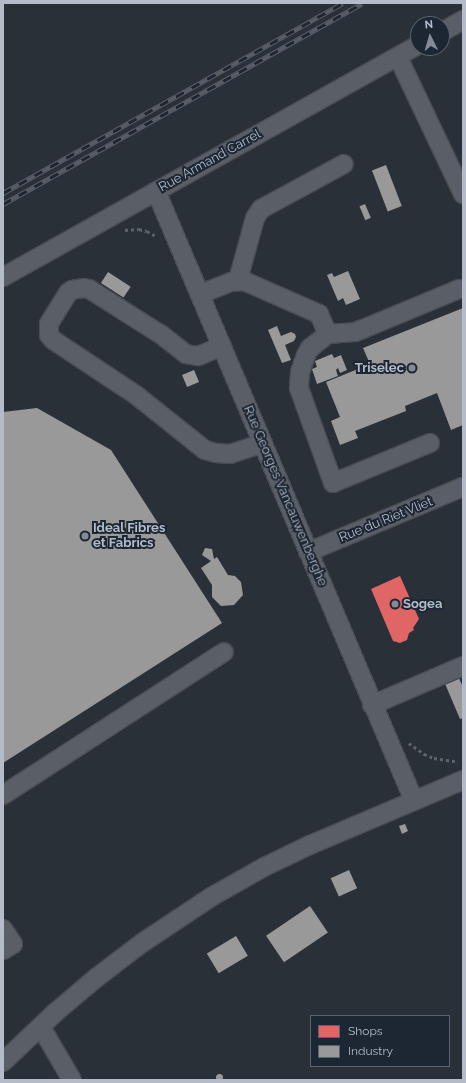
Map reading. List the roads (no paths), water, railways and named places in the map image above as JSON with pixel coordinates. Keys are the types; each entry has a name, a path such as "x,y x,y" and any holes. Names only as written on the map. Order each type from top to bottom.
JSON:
{"street":[{"path":"450,27 463,20"},
{"name":"Rue Armand Carrel","path":"3,277 410,50"},
{"path":"398,57 463,194"},
{"path":"238,280 255,218 261,209 344,164"},
{"name":"Rue Georges Vancauwenberghe","path":"156,191 414,801"},
{"path":"200,294 238,280 251,284 316,311 322,319 328,334"},
{"path":"222,346 198,356 186,354 160,334 89,289 84,288 72,290 68,293 49,324 49,335 53,340 136,395 205,450 216,453 230,454 263,443"},
{"path":"430,443 333,483 299,388 300,372 310,348 328,334 355,332 460,288"},
{"name":"Rue du Riet Vliet","path":"308,552 463,488"},
{"path":"3,795 224,652"},
{"path":"372,704 463,666"},
{"path":"3,1062 84,987 126,955 211,897 264,867 310,845 463,780"},
{"path":"3,929 13,944 3,950"},
{"path":"41,1027 72,1080"}],"railway":[{"path":"3,193 343,3"},
{"path":"3,204 362,3"}],"place":[{"name":"Triselec","path":"412,368"},
{"name":"Ideal Fibres et Fabrics","path":"85,536"},
{"name":"Sogea","path":"395,604"}]}
